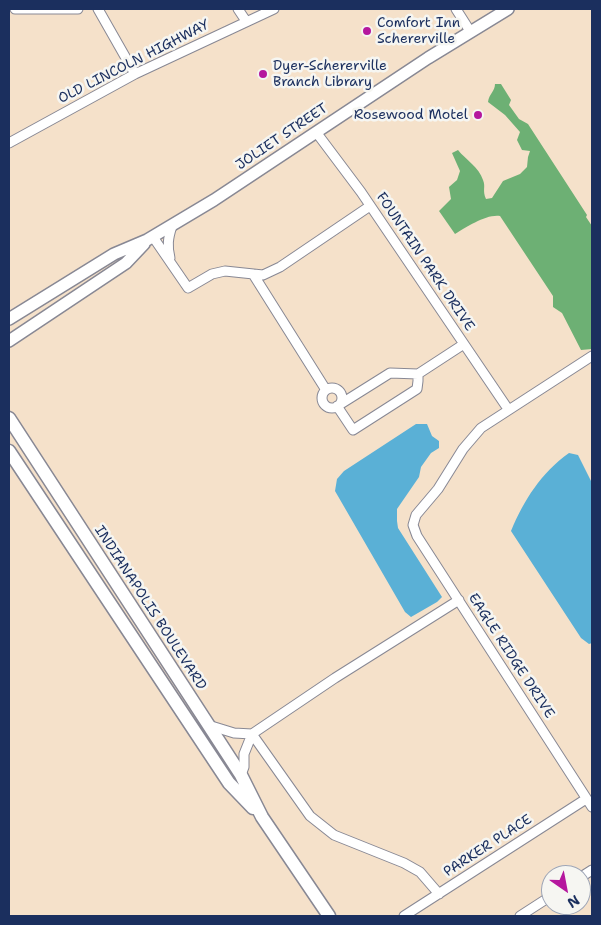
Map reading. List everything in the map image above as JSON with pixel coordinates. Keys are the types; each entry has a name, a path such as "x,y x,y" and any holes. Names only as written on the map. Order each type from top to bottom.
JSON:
{"highway":[{"name":"INDIANAPOLIS BOULEVARD","path":"9,418 241,775 262,817 329,916"},
{"name":"INDIANAPOLIS BOULEVARD","path":"9,451 229,783 262,817"}],"main road":[{"name":"JOLIET STREET","path":"150,239 214,200 470,31 508,9"},
{"path":"9,319 114,254 150,239"},
{"path":"9,341 126,263 150,239"}],"street":[{"path":"15,9 78,9"},
{"path":"98,9 134,74"},
{"path":"238,9 246,21"},
{"name":"OLD LINCOLN HIGHWAY","path":"9,143 134,74 274,9"},
{"path":"456,9 470,31"},
{"name":"FOUNTAIN PARK DRIVE","path":"316,132 370,206 508,409"},
{"path":"150,239 173,266 188,288 212,274 225,271 263,275 280,268 370,206"},
{"path":"172,226 168,239 168,249 173,266"},
{"path":"253,274 326,390"},
{"path":"338,405 342,397 339,391 333,388 326,390 322,398 323,403 331,408 338,405 390,373 418,374 464,344"},
{"path":"508,409 592,356"},
{"path":"338,405 353,430 417,389 418,374"},
{"name":"EAGLE RIDGE DRIVE","path":"508,409 481,428 462,449 438,489 414,519 413,525 417,536 592,806"},
{"path":"241,775 244,767 244,754 252,734 335,678 458,600"},
{"path":"208,725 234,733 252,734"},
{"path":"252,734 310,816 322,827 334,836 412,868 428,880 439,894"},
{"name":"PARKER PLACE","path":"404,916 586,798"},
{"path":"520,916 541,902"}],"green space":[{"path":"495,84 501,84 511,100 509,105 519,119 528,124 587,215 586,217 592,226 592,349 581,350 562,313 553,307 553,296 500,216 483,219 455,234 439,211 451,199 449,187 457,180 460,171 452,153 458,150 481,175 484,182 486,199 492,198 503,181 520,174 527,167 530,151 522,150 517,140 520,132 505,115 488,102"}],"water":[{"path":"416,424 427,424 432,436 439,441 439,448 431,453 421,467 419,477 397,509 398,528 442,597 411,617 405,612 335,491 337,479 344,471"},
{"path":"569,453 578,455 592,483 592,643 589,644 581,638 511,531 534,488 550,469"}],"place":[{"name":"Comfort Inn Schererville","path":"367,31"},
{"name":"Dyer-Schererville Branch Library","path":"263,74"},
{"name":"Rosewood Motel","path":"478,115"}]}
